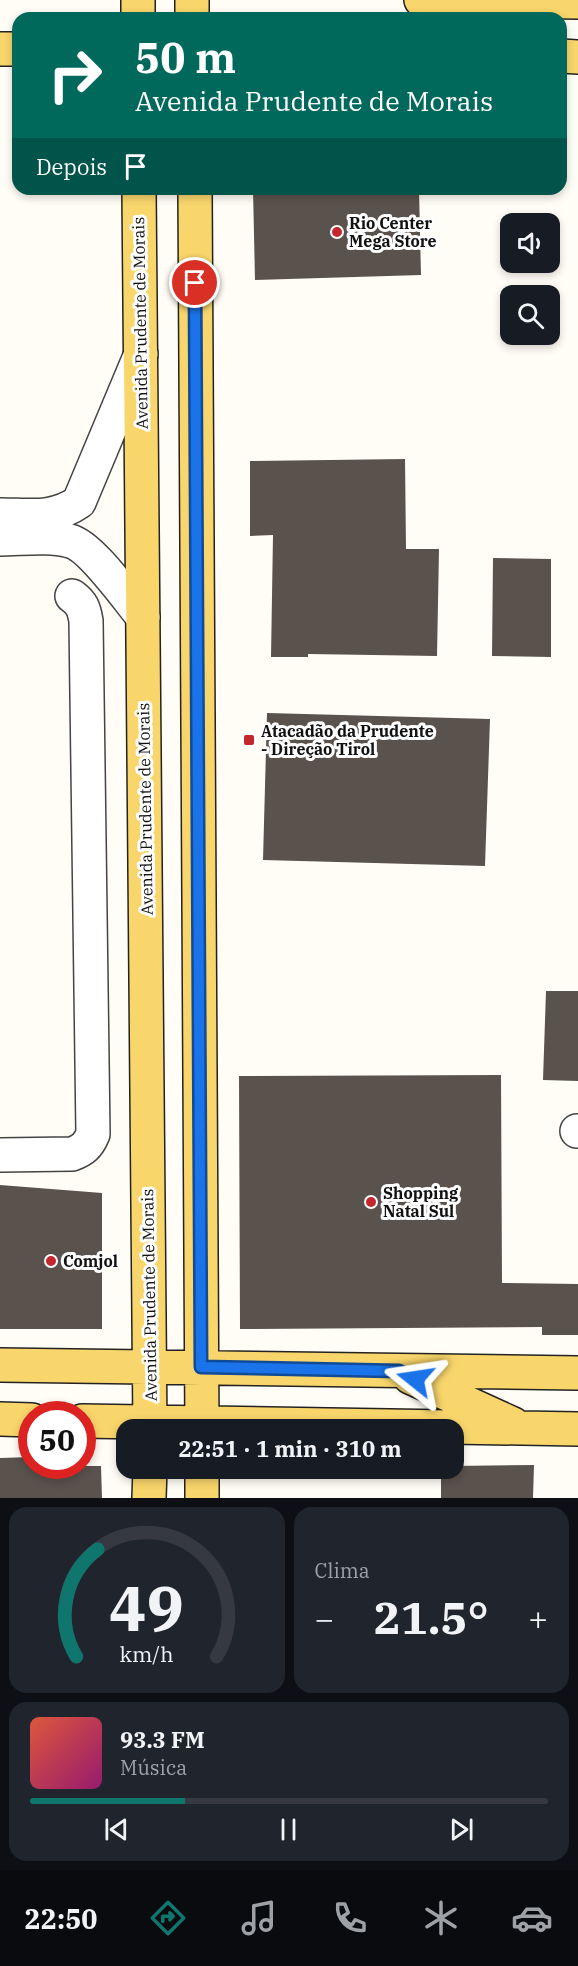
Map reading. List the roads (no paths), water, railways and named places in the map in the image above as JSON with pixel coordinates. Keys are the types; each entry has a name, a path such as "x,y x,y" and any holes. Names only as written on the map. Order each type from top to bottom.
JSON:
{"main road":[{"path":"421,0 578,2"},
{"name":"Avenida Prudente de Morais","path":"139,195 151,1419"},
{"path":"195,195 202,1419"},
{"path":"0,1365 578,1372"},
{"path":"399,1371 523,1428"},
{"path":"0,1419 18,1420"},
{"path":"96,1423 116,1424"},
{"path":"464,1428 578,1429"},
{"path":"149,1498 150,1479"},
{"path":"202,1479 202,1498"}],"lane":[{"path":"0,515 48,515 65,512 79,502 141,354"},
{"path":"0,539 71,541 87,550 143,617"},
{"path":"0,1155 72,1154 82,1150 93,1134 86,621 85,611 80,601 72,596"}],"place":[{"name":"Rio Center Mega Store","path":"337,232"},
{"name":"Atacadão da Prudente - Direção Tirol","path":"249,740"},
{"name":"Shopping Natal Sul","path":"371,1202"},
{"name":"Comjol","path":"51,1261"}]}
